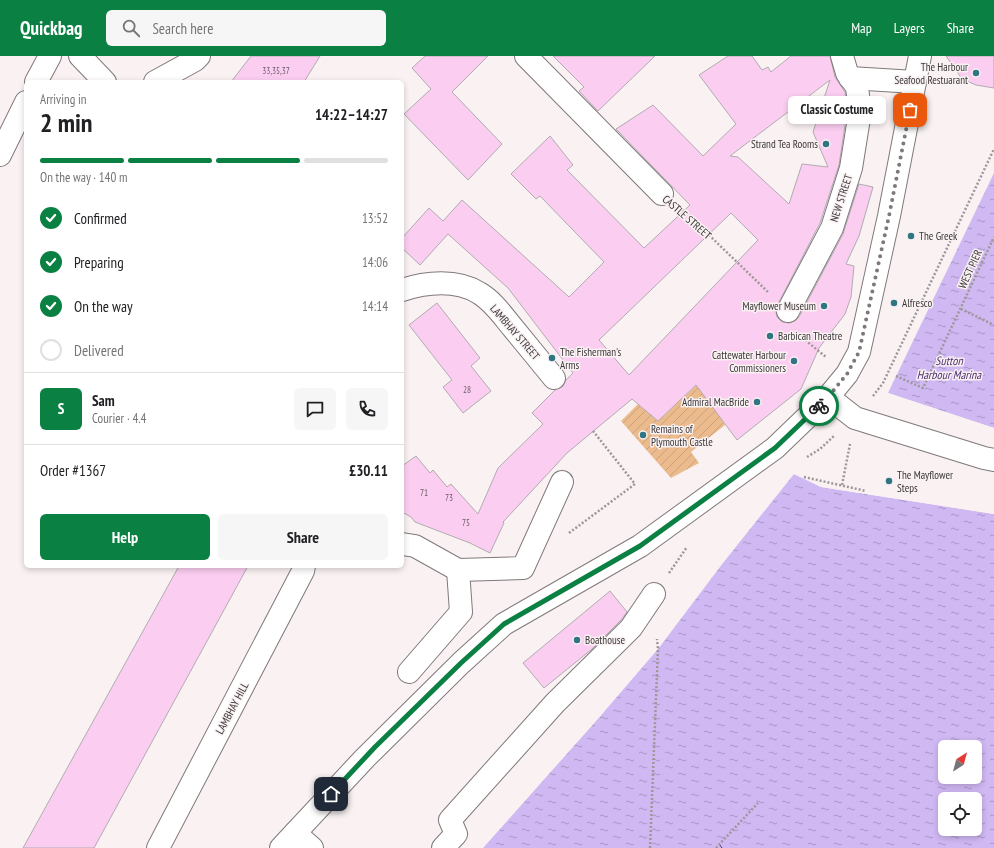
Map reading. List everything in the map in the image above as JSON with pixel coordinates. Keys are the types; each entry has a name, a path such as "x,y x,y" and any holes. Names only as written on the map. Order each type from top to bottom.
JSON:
{"street":[{"path":"37,80 50,56"},
{"path":"80,56 103,80"},
{"path":"159,80 195,60 199,56"},
{"name":"CASTLE STREET","path":"526,56 662,194"},
{"name":"NEW STREET","path":"788,311 832,228 851,168 860,112 857,87 847,73 842,56"},
{"path":"312,848 288,841 365,758 461,663 504,624 640,546 775,448 828,397 847,374 859,352 889,216 920,56"},
{"path":"850,78 915,82"},
{"path":"0,155 24,106"},
{"name":"LAMBHAY STREET","path":"404,289 416,286 447,283 464,286 480,293 498,310 554,378"},
{"path":"828,397 855,418 994,460"},
{"path":"404,544 415,546 458,570 523,568 562,482"},
{"name":"LAMBHAY HILL","path":"158,848 258,659 304,568"},
{"path":"409,672 461,612 458,570"},
{"path":"453,842 450,820 555,703 631,628 654,594"}],"path":[{"path":"842,486 855,418 883,383 994,149"},
{"name":"CASTLE STREET","path":"662,194 682,209 788,311 789,324 799,335 847,374"},
{"name":"WEST PIER","path":"896,376 923,388 994,237"},
{"path":"961,309 994,325"},
{"path":"567,535 635,484 593,431"},
{"path":"804,477 866,491"},
{"path":"650,848 658,649 654,594 685,549 691,544"},
{"path":"716,848 758,803"}],"shaded area":[{"path":"702,380 730,416 723,422 725,425 691,452 699,463 671,478 621,421 638,404 658,421"}],"water":[{"name":"Sutton Harbour Marina","path":"994,173 994,428 888,393"},
{"path":"794,474 821,487 994,514 994,848 483,848 658,649 723,563"}],"pier":[{"path":"888,393 994,428 994,430 887,395"},
{"path":"796,473 821,485 994,512 994,514 821,487 794,474"}],"building":[{"path":"251,56 320,56 305,80 233,80"},
{"path":"425,56 488,56 452,92 502,144 468,180 404,114 431,89 412,68"},
{"path":"553,56 655,56 598,111 579,91 584,87"},
{"path":"728,56 752,56 762,70 768,67 771,72 791,56 830,56 835,77 845,92 847,112 839,165 820,223 777,306 777,317 782,322 789,323 795,321 799,317 843,234 859,184 873,187 859,236 846,264 854,266 851,297 845,314 819,348 801,389 737,440 696,385 658,421 632,399 567,453 503,522 504,523 490,553 470,543 415,522 411,517 404,513 404,465 416,456 430,473 433,470 447,487 451,484 478,514 498,468 543,424 532,413 555,390 562,387 573,373 508,288 448,234 420,265 404,250 404,236 429,208 443,221 462,200 569,297 604,262 540,196 536,199 511,174 550,136 573,165 567,170 644,248 690,205 616,129 653,105 703,156 736,124 699,75","holes":["830,80 813,132 828,167 802,164 789,204 738,157 730,156","731,213 758,240 629,375 599,340"]},
{"name":"The Harbour Seafood Restuarant","path":"946,56 994,56 994,88 976,85 962,79"},
{"path":"437,303 480,358 471,366 491,391 463,413 443,387 452,380 409,325"},
{"path":"178,568 247,568 94,848 23,848"},
{"name":"Boathouse","path":"610,591 627,612 592,649 544,688 523,663"}],"ferry route":[{"path":"719,844 722,848"}],"way so far":[{"path":"819,406 847,374 859,352 889,216 910,110"}],"place":[{"name":"The Harbour Seafood Restuarant","path":"976,73"},
{"name":"Classic Costume","path":"910,110"},
{"name":"Strand Tea Rooms","path":"826,144"},
{"name":"The Greek","path":"911,236"},
{"name":"Alfresco","path":"894,303"},
{"name":"Mayflower Museum","path":"824,306"},
{"name":"Barbican Theatre","path":"770,336"},
{"name":"The Fisherman's Arms","path":"552,358"},
{"name":"Cattewater Harbour Commissioners","path":"794,361"},
{"name":"Admiral MacBride","path":"757,402"},
{"name":"Remains of Plymouth Castle","path":"643,435"},
{"name":"The Mayflower Steps","path":"889,481"},
{"name":"Boathouse","path":"577,640"}],"route":[{"path":"331,794 375,747 461,663 504,624 640,546 775,448 819,406"}]}
